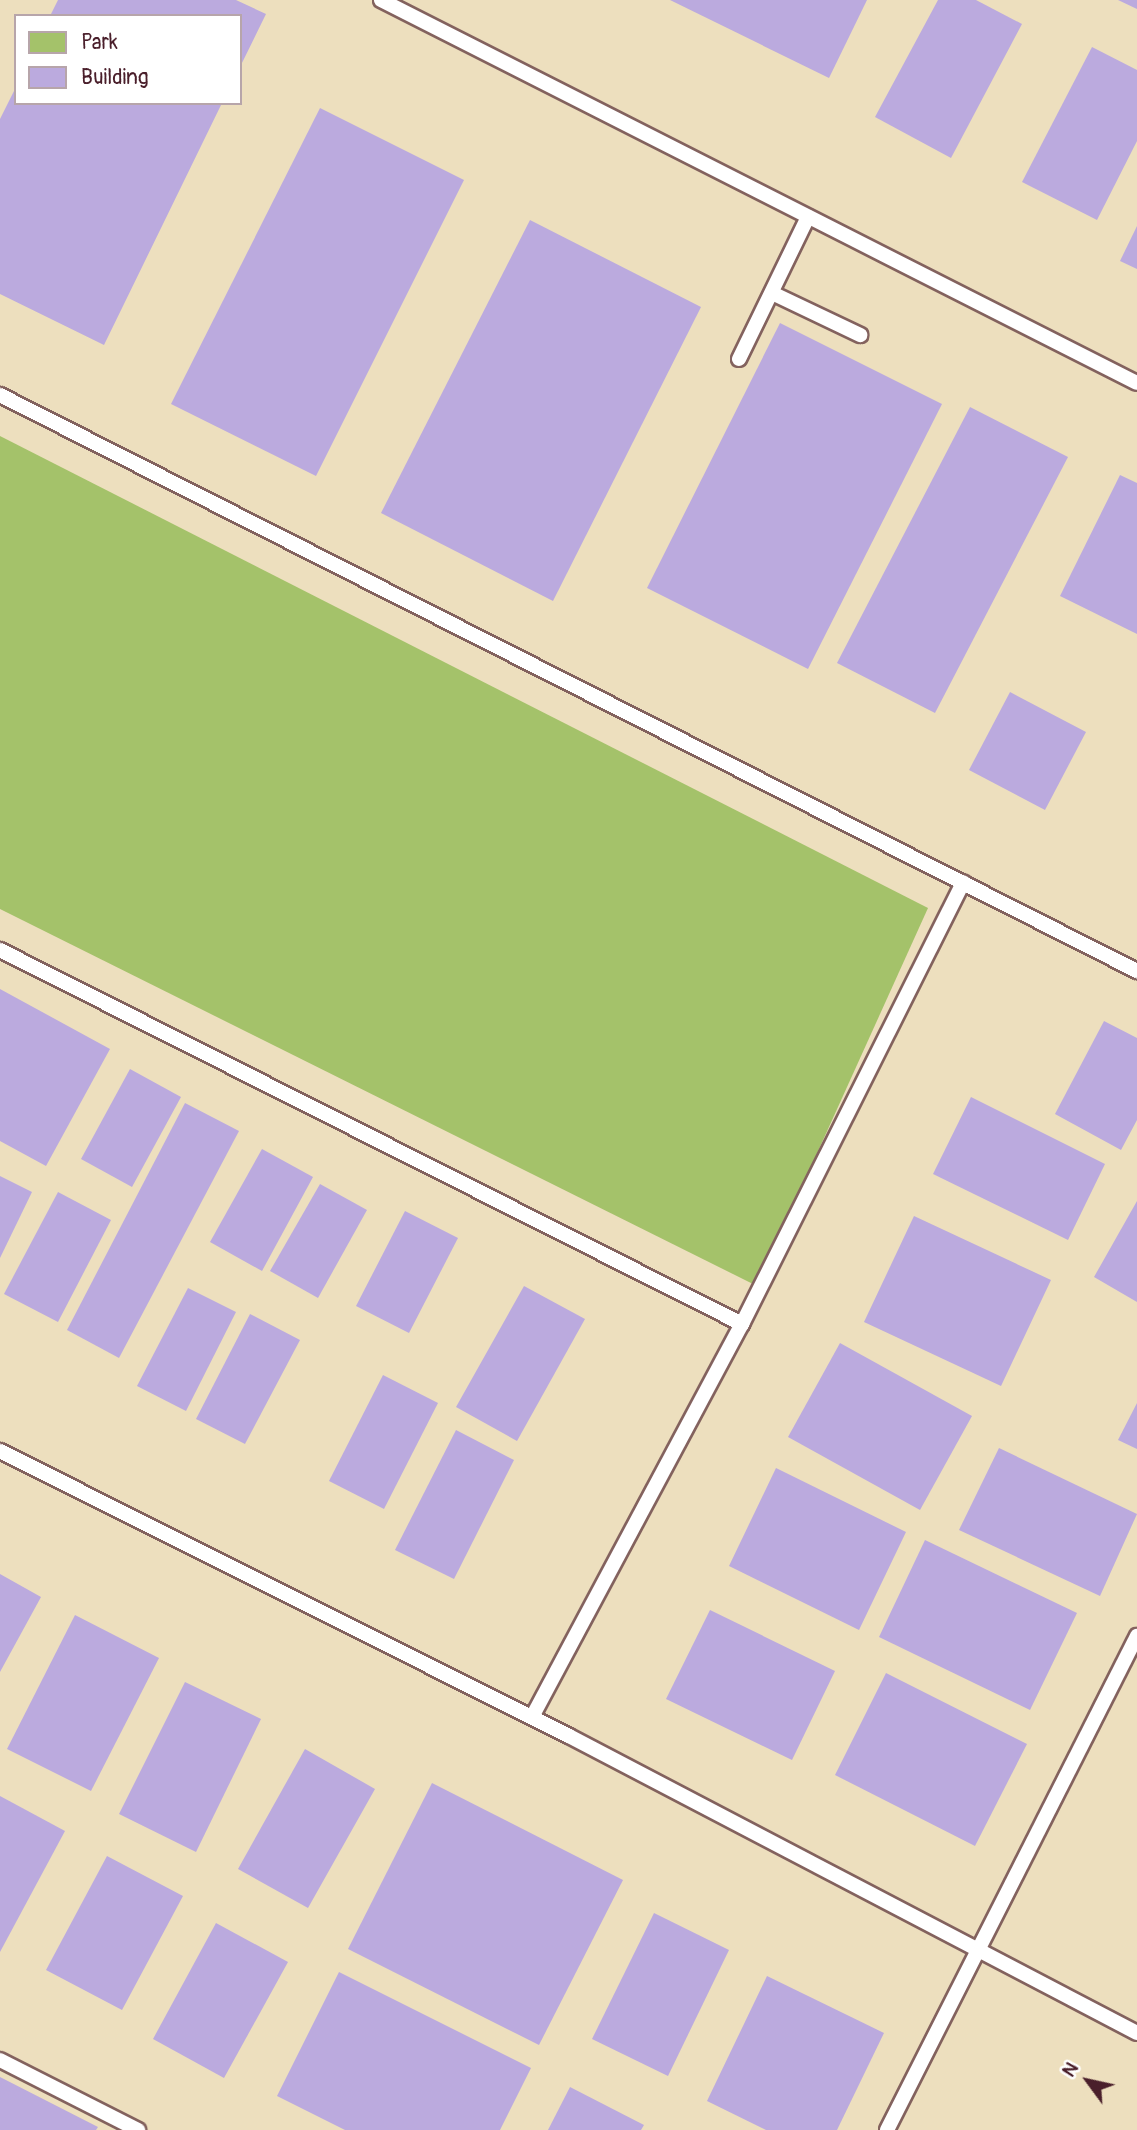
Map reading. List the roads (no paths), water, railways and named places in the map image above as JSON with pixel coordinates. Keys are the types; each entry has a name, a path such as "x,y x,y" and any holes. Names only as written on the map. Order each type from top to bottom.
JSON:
{"lane":[{"path":"381,0 1137,383"},
{"path":"739,359 808,216"},
{"path":"772,293 860,335"},
{"path":"0,395 1137,971"},
{"path":"532,1717 742,1324 963,882"},
{"path":"0,950 742,1324"},
{"path":"0,1451 532,1717 1137,2033"},
{"path":"887,2130 1137,1636"},
{"path":"0,2060 138,2130"}]}
